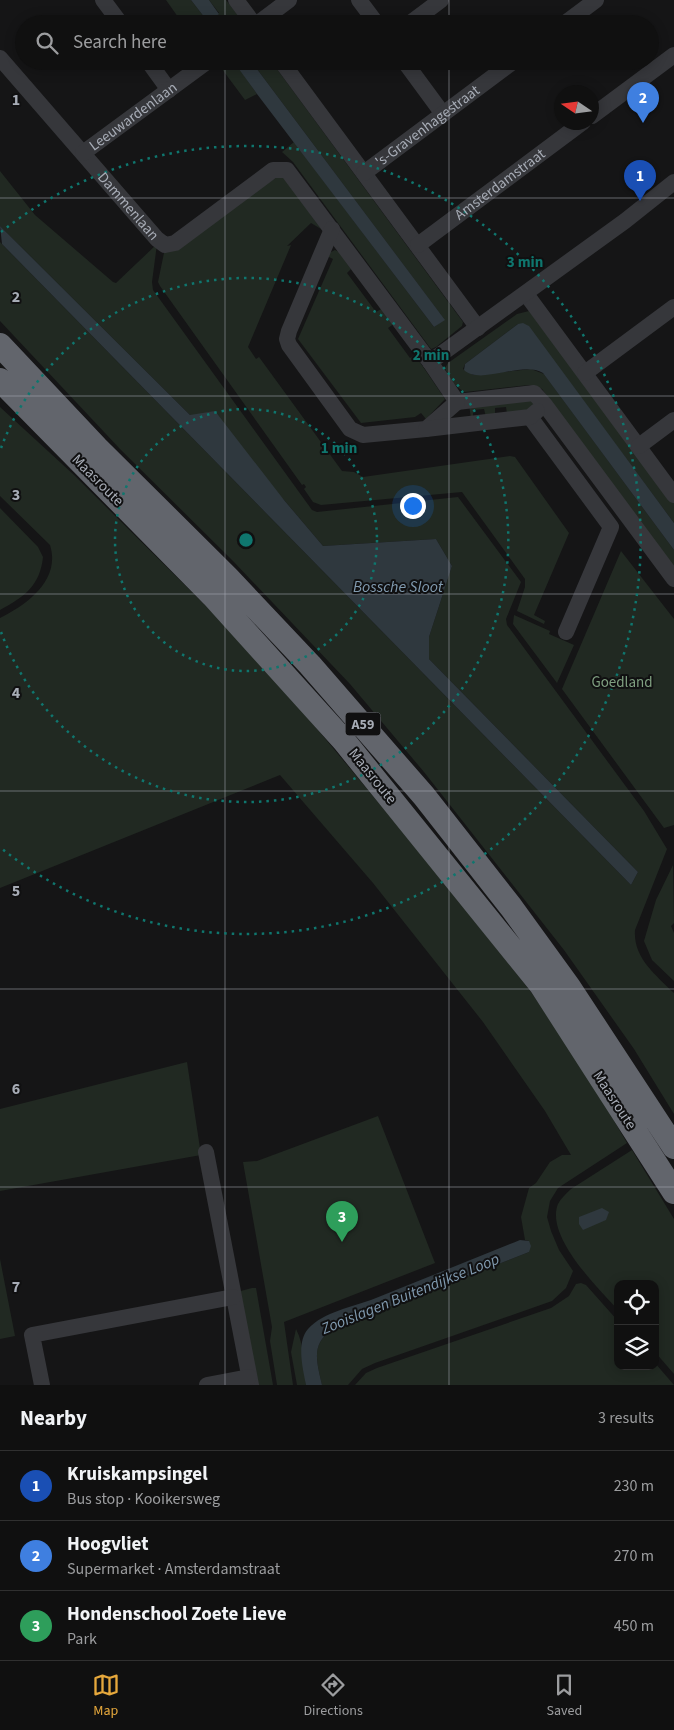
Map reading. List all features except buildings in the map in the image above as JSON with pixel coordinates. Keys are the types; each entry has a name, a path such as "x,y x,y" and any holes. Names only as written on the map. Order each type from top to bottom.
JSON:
{"highway":[{"name":"Maasroute","path":"0,345 97,448 234,583 310,664 412,782 546,955 674,1147"},
{"name":"Maasroute","path":"0,380 213,596 344,741 541,986 674,1192"}],"street":[{"path":"103,0 114,15"},
{"path":"236,0 248,15"},
{"path":"268,15 289,0"},
{"path":"359,0 370,15"},
{"path":"421,15 441,0"},
{"path":"576,15 596,0"},
{"path":"659,66 674,55"},
{"name":"Dammenlaan","path":"0,58 157,239 166,245 175,242 273,170 283,169 291,173 332,229"},
{"path":"155,70 170,90"},
{"name":"Leeuwardenlaan","path":"83,153 196,70"},
{"path":"288,70 478,328"},
{"path":"411,70 443,114"},
{"name":"'s-Gravenhagestraat","path":"364,173 502,70"},
{"path":"599,111 654,70"},
{"name":"Amsterdamstraat","path":"418,246 572,130"},
{"path":"430,362 526,294 674,182"},
{"path":"332,229 430,362 457,402"},
{"path":"332,229 287,339 289,345 350,429 363,435 530,417 545,405"},
{"path":"526,294 674,495"},
{"path":"585,373 674,307"},
{"path":"426,429 457,402 534,393 545,405 674,580"},
{"path":"530,417 611,527 566,632"},
{"path":"639,446 674,420"},
{"path":"206,1152 250,1381 207,1385"},
{"path":"42,1385 32,1335 233,1297"}],"green space":[{"path":"166,0 191,0 203,15 177,15"},
{"path":"209,0 226,0 237,14 217,15 219,13"},
{"path":"223,70 240,70 257,94 245,100"},
{"path":"258,70 278,70 463,322 462,326 431,349 293,162 282,152 294,142 434,327 444,319"},
{"path":"0,171 35,215 113,282 116,283 157,244 152,282 153,290 312,510 317,512 458,497 521,582 506,619 507,625 644,811 667,849 635,930 635,940 647,965 674,993 674,1114 634,1049 564,950 424,772 350,684 233,561 120,449 0,321 0,242 631,885 638,872 429,659 429,637 452,566 436,539 323,546 284,500 190,415 0,226"},
{"path":"282,174 321,229 311,223 287,246 291,245 248,347 256,359 259,357 342,471 354,472 363,477 510,456 515,457 569,533 534,615 545,621 544,624 517,611 525,587 525,579 462,492 321,505 313,502 304,489 306,487 304,484 302,485 160,286 158,282 165,248"},
{"path":"335,250 339,252 351,269 347,273 376,312 383,308 395,323 388,328 410,358 415,355 445,399 426,419 421,413 415,417 361,423 298,339 333,259 325,255"},
{"path":"529,311 674,502 674,523 527,325 518,324 465,364 463,369 473,375 531,369 544,374 674,550 674,568 542,389 529,385 465,392 448,375 445,368 448,363 517,314"},
{"path":"528,398 534,403 530,410 507,414 506,407 495,408 495,415 486,417 484,409 473,410 473,418 471,419 469,404"},
{"path":"0,407 74,475 217,617 303,712 432,867 531,992 589,1078 627,1143 558,1188 550,1201 547,1217 551,1231 559,1250 573,1271 566,1288 552,1301 375,1363 362,1369 348,1385 322,1385 317,1361 318,1347 326,1335 333,1329 529,1252 529,1241 525,1240 521,1217 529,1188 536,1183 550,1162 562,1155 571,1155 545,1111 483,1022 373,883 280,775 0,888 0,618 21,606 39,590 51,569 52,558 50,545 0,496"},
{"path":"0,508 38,547 43,557 38,576 29,590 0,610"},
{"name":"Goedland","path":"621,551 674,619 674,825 664,828 562,689"},
{"path":"514,615 550,631 549,634 574,645 557,683 513,624"},
{"path":"673,865 674,923 671,926 674,933 674,981 652,960 644,941 656,900"},
{"path":"187,1062 201,1155 0,1191 0,1109"},
{"path":"378,1116 435,1263 284,1322 293,1385 277,1385 270,1341 272,1327 243,1162 257,1161"},
{"path":"632,1150 674,1219 674,1374 659,1357 659,1280 614,1280 614,1305 576,1261 559,1231 556,1217 558,1204 571,1189"},
{"path":"0,1259 15,1336 0,1339"},
{"path":"576,1284 586,1285 614,1316 614,1370 659,1370 659,1368 674,1385 355,1385 366,1373 377,1368 551,1308 569,1296"},
{"path":"256,1288 273,1385 257,1385 237,1292"},
{"path":"296,1329 302,1349 306,1385 297,1385 291,1352"}],"water":[{"path":"191,0 209,0 219,14 203,15"},
{"path":"240,70 258,70 445,320 434,327"},
{"name":"Bossche Sloot","path":"0,226 190,415 215,411 284,500 323,546 436,539 452,566 429,637 429,659 638,872 631,885 2,244"},
{"path":"523,323 529,326 674,523 674,550 543,373 524,369 481,375 471,374 464,370 465,364 518,324"},
{"path":"602,1208 609,1212 606,1220 583,1230 579,1224 579,1217"},
{"name":"Zooislagen Buitendijkse Loop","path":"520,1240 529,1241 531,1246 529,1252 333,1329 321,1341 318,1347 317,1361 322,1385 306,1385 301,1356 302,1341 308,1329 314,1323 339,1310 376,1298"}],"place":[{"name":"Hoogvliet","path":"643,123"},
{"name":"Kruiskampsingel","path":"640,201"},
{"name":"Hondenschool Zoete Lieve","path":"342,1242"}]}
